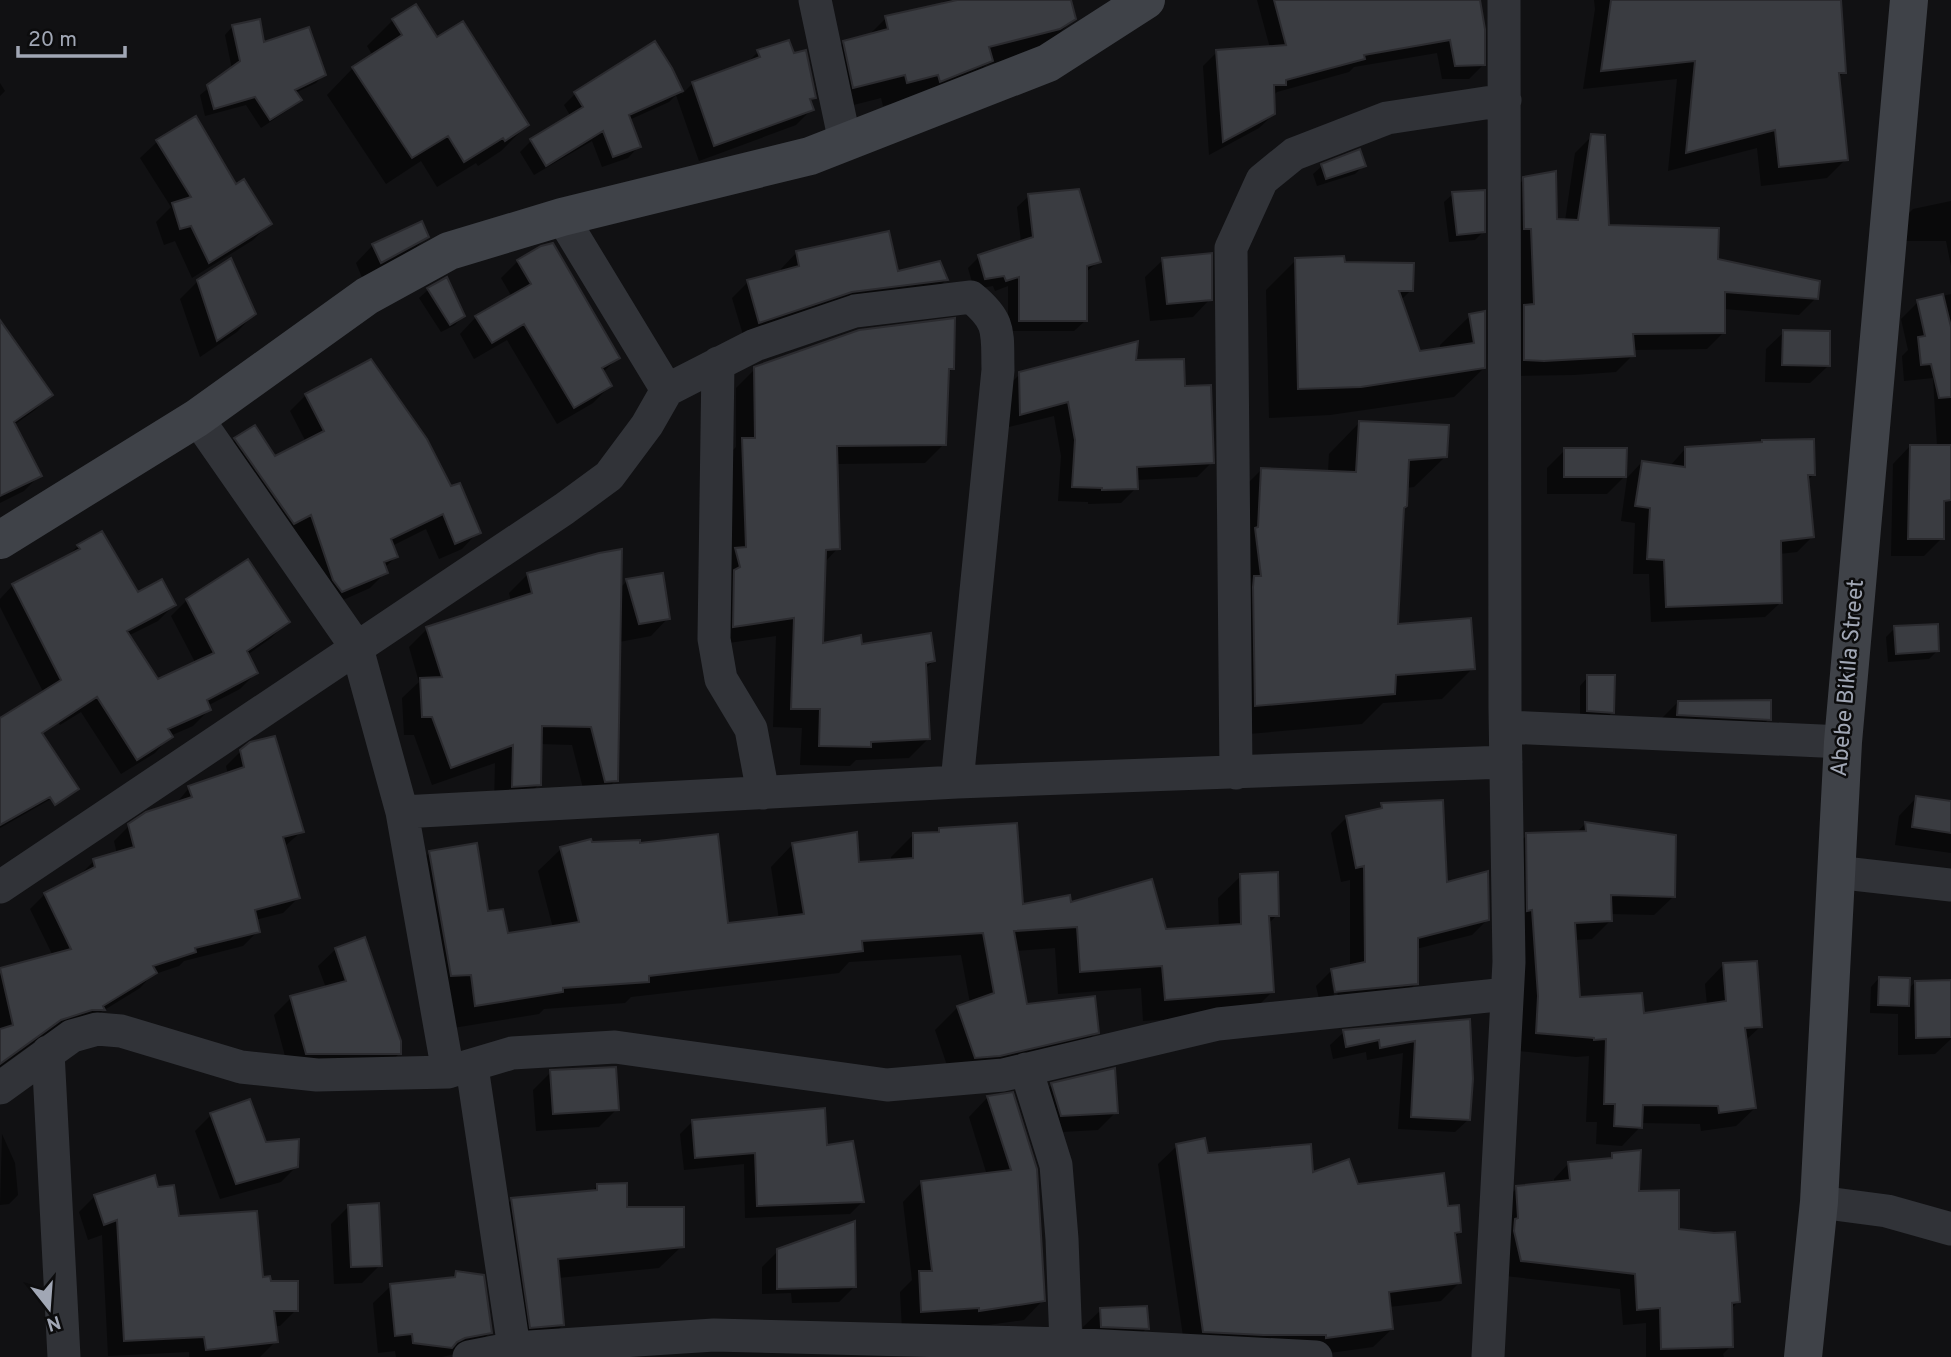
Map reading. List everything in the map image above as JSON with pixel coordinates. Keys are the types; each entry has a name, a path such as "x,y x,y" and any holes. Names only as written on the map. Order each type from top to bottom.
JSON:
{"main road":[{"path":"0,540 197,418 368,296 449,251 562,216 810,156 1048,63 1146,0"},
{"name":"Abebe Bikila Street","path":"1803,1357 1819,1202 1843,742 1909,0"}],"street":[{"path":"815,0 845,142"},
{"path":"1488,1357 1507,994 1504,0"},
{"path":"1236,773 1231,248 1262,180 1294,154 1387,118 1505,100"},
{"path":"562,216 667,390"},
{"path":"0,887 564,509 609,476 647,425 667,390 755,345 855,312 971,297 989,311 996,328 999,370 957,782"},
{"path":"718,363 714,639 721,679 751,729 763,793"},
{"path":"197,418 357,648 402,812 460,1070 514,1348"},
{"path":"1506,727 1843,742"},
{"path":"402,812 957,782 1506,762"},
{"path":"1835,872 1951,885"},
{"path":"0,1088 72,1036 97,1029 121,1031 241,1067 317,1075 460,1070 512,1053 615,1047 887,1085 1003,1075 1219,1024 1507,994"},
{"path":"48,1052 64,1357"},
{"path":"1026,1069 1056,1165 1066,1345"},
{"path":"1819,1202 1887,1211 1951,1228"},
{"path":"469,1357 514,1348 714,1335 1066,1345 1180,1353 1316,1357"}],"building":[{"path":"957,0 1071,0 1076,19 1060,29 989,47 993,61 940,82 938,75 907,83 905,75 853,88 843,41 888,29 885,16"},
{"path":"1274,0 1480,0 1485,29 1485,65 1455,66 1450,40 1364,55 1365,59 1286,80 1286,85 1274,85 1275,114 1223,142 1216,50 1286,45"},
{"path":"1611,0 1841,0 1846,73 1839,73 1848,160 1779,167 1775,130 1686,153 1695,61 1601,71"},
{"path":"416,4 437,37 463,21 529,125 464,162 448,136 412,158 352,67 402,35 392,19"},
{"path":"260,19 264,42 309,27 326,75 295,90 302,100 270,120 255,97 214,109 207,85 240,61 232,25"},
{"path":"789,40 794,53 806,50 816,98 810,99 814,110 714,146 692,82 760,57 757,50"},
{"path":"655,41 683,91 629,115 641,147 613,157 603,131 546,166 530,139 583,107 574,92"},
{"path":"196,116 236,184 244,179 272,224 209,263 191,226 180,229 172,203 191,197 156,140"},
{"path":"1591,134 1605,135 1609,225 1719,228 1718,259 1820,281 1818,299 1725,292 1725,333 1633,334 1635,356 1524,360 1524,305 1534,304 1531,229 1524,229 1523,177 1556,171 1557,219 1578,220"},
{"path":"1360,149 1366,166 1326,179 1321,164"},
{"path":"1079,189 1101,262 1087,266 1087,321 1019,321 1019,277 1006,281 1004,276 985,279 978,255 1033,237 1028,194"},
{"path":"1485,190 1485,232 1457,235 1452,192"},
{"path":"422,221 429,237 381,263 372,244"},
{"path":"889,231 898,271 940,261 948,280 852,292 759,323 747,280 799,266 796,251"},
{"path":"553,243 620,358 602,368 612,386 574,408 524,324 492,343 475,316 531,284 517,260 541,246"},
{"path":"1212,253 1212,300 1167,304 1162,258"},
{"path":"1344,256 1345,262 1414,263 1413,291 1399,291 1420,351 1474,343 1469,314 1485,311 1485,368 1361,387 1298,389 1295,258"},
{"path":"231,258 256,314 217,341 197,280"},
{"path":"447,277 465,316 450,325 427,288"},
{"path":"1943,294 1951,327 1951,397 1939,398 1931,364 1921,365 1918,337 1925,336 1917,300"},
{"path":"955,318 954,369 949,369 946,445 837,446 840,549 826,550 823,643 861,635 862,644 931,633 935,661 926,663 930,739 871,742 871,747 819,746 820,709 791,709 794,618 733,627 734,570 740,567 735,548 746,547 742,438 755,438 754,367 859,330"},
{"path":"0,320 53,395 14,422 42,476 0,496"},
{"path":"1783,330 1830,331 1830,366 1782,365"},
{"path":"1138,341 1136,360 1184,359 1185,386 1211,385 1214,463 1137,467 1138,489 1072,487 1075,440 1068,402 1020,415 1019,372"},
{"path":"371,359 427,439 451,486 460,483 481,533 455,544 443,514 391,539 398,557 384,562 388,573 342,592 333,580 311,515 294,524 234,438 255,425 275,456 324,431 305,394"},
{"path":"1359,421 1449,425 1447,457 1409,460 1398,624 1471,618 1475,669 1396,675 1395,694 1255,706 1253,587 1254,576 1261,576 1255,528 1258,527 1261,468 1356,472"},
{"path":"1814,439 1815,475 1808,475 1814,537 1781,541 1782,603 1666,607 1664,560 1647,559 1650,508 1635,506 1642,461 1685,467 1685,447 1762,440"},
{"path":"1910,445 1951,445 1951,500 1944,501 1944,539 1908,539"},
{"path":"1564,448 1627,448 1626,477 1564,477"},
{"path":"102,531 138,592 162,579 176,605 127,631 158,679 214,653 186,599 248,559 290,622 247,651 258,673 207,700 211,710 168,729 173,737 137,760 97,697 42,733 79,789 55,805 50,797 0,825 0,718 61,680 12,584 80,549 77,545"},
{"path":"622,549 618,781 605,782 591,727 542,726 541,785 512,787 513,745 451,768 432,717 422,717 420,678 442,677 426,627 532,593 527,573"},
{"path":"663,573 670,619 639,624 626,579"},
{"path":"1938,624 1939,651 1896,654 1894,626"},
{"path":"1587,675 1615,675 1614,713 1587,711"},
{"path":"1771,700 1771,720 1677,715 1678,701"},
{"path":"275,736 304,832 283,837 300,898 255,910 260,932 195,948 196,952 153,966 157,973 103,1006 105,1010 92,1010 61,1020 0,1064 0,1029 13,1025 0,968 71,949 44,893 95,867 93,859 134,847 128,824 146,812 192,797 188,786 244,767 240,750 250,742"},
{"path":"1916,796 1951,801 1951,833 1912,827"},
{"path":"1443,800 1447,882 1488,871 1489,920 1418,938 1418,984 1335,992 1331,969 1365,962 1364,866 1356,868 1346,816 1382,808 1381,803"},
{"path":"1585,822 1676,835 1675,897 1611,895 1612,921 1575,923 1580,997 1642,993 1644,1013 1726,1001 1723,963 1757,961 1762,1027 1745,1028 1756,1108 1719,1113 1718,1106 1643,1105 1642,1128 1614,1126 1615,1104 1604,1104 1606,1039 1536,1033 1538,996 1532,910 1527,911 1526,833 1586,831"},
{"path":"1017,823 1023,904 1070,895 1071,902 1152,879 1166,929 1241,924 1240,874 1278,872 1279,916 1269,916 1274,992 1165,1000 1162,966 1080,972 1077,927 1014,931 1027,1004 1095,996 1099,1033 1000,1056 975,1058 957,1006 994,993 983,933 862,941 863,951 649,976 649,982 563,988 563,992 475,1006 471,975 451,976 429,851 477,843 488,911 503,909 508,933 579,922 560,847 591,839 592,842 640,840 640,843 718,834 728,923 804,914 792,843 857,832 859,862 913,858 913,833 939,832 939,828"},
{"path":"365,937 401,1041 401,1054 306,1054 290,996 346,981 335,948"},
{"path":"1879,977 1910,978 1909,1006 1878,1005"},
{"path":"1951,980 1951,1037 1916,1038 1915,981"},
{"path":"1470,1019 1473,1079 1470,1120 1411,1117 1415,1041 1380,1048 1379,1040 1346,1047 1343,1030"},
{"path":"616,1067 619,1110 553,1114 550,1070"},
{"path":"1115,1068 1118,1113 1061,1116 1051,1083"},
{"path":"1013,1092 1037,1169 1045,1301 979,1311 979,1308 921,1312 919,1271 932,1271 921,1181 1011,1170 987,1096"},
{"path":"250,1099 266,1142 299,1139 298,1167 236,1184 210,1113"},
{"path":"825,1108 827,1145 853,1141 864,1202 757,1206 755,1153 695,1158 692,1120"},
{"path":"1205,1138 1208,1153 1311,1144 1313,1172 1349,1159 1358,1184 1444,1173 1448,1206 1459,1205 1461,1232 1455,1233 1461,1283 1389,1292 1393,1329 1326,1338 1326,1335 1203,1332 1176,1144"},
{"path":"1641,1150 1639,1191 1679,1190 1679,1229 1714,1233 1735,1232 1740,1302 1732,1303 1733,1347 1661,1349 1660,1308 1637,1310 1635,1274 1521,1261 1514,1231 1515,1219 1518,1218 1516,1186 1570,1180 1568,1162 1612,1158 1612,1153"},
{"path":"155,1175 158,1187 174,1185 179,1216 257,1211 263,1277 270,1276 271,1281 298,1281 298,1311 274,1311 278,1342 206,1350 204,1337 124,1341 117,1220 104,1225 94,1195"},
{"path":"627,1183 627,1207 684,1207 684,1247 558,1259 564,1325 530,1328 511,1198 597,1190 597,1184"},
{"path":"379,1203 382,1266 351,1267 348,1205"},
{"path":"855,1221 856,1287 777,1289 777,1249"},
{"path":"456,1271 484,1275 492,1333 465,1338 452,1348 413,1343 412,1334 395,1336 390,1284 455,1277"},
{"path":"1147,1306 1149,1329 1101,1327 1100,1308"}]}
